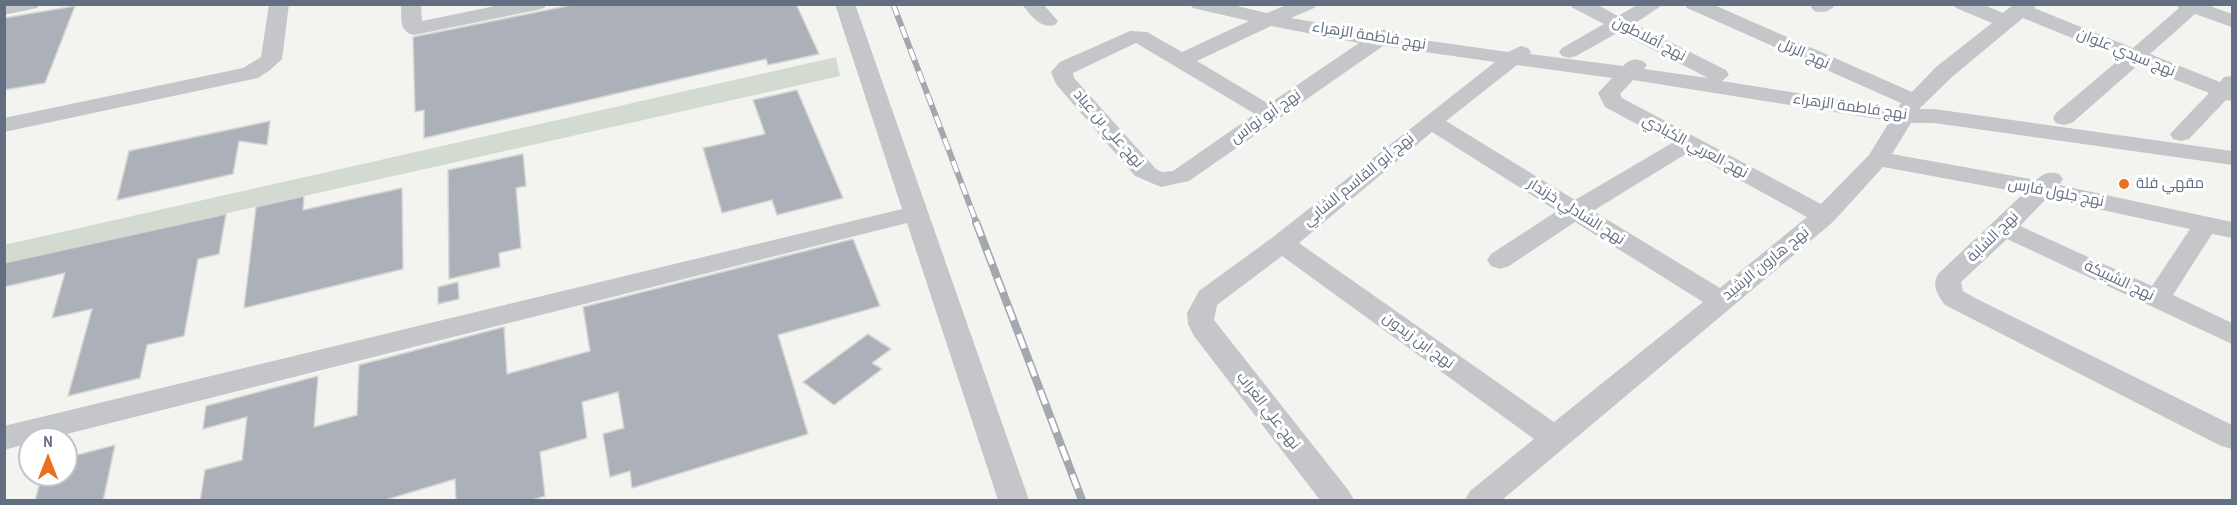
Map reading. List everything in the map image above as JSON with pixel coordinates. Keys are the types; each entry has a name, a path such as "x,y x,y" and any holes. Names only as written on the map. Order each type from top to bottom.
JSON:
{"street":[{"path":"4,9 30,4"},
{"path":"4,125 250,73 270,59 279,4"},
{"path":"411,4 412,28 414,29 537,4"},
{"path":"845,4 1014,501"},
{"path":"1032,4 1048,21"},
{"name":"نهج فاطمة الزهراء","path":"1200,4 1373,33 1633,68 1915,110"},
{"name":"نهج أفلاطون","path":"1580,4 1718,75"},
{"path":"1569,52 1654,4"},
{"name":"نهج الرتل","path":"1694,4 1915,110"},
{"name":"نهج سيدي علوان","path":"1963,4 2018,12 2229,89"},
{"path":"2064,118 2189,6 2232,21"},
{"name":"نهج فاطمة الزهراء","path":"1264,13 1300,7 1373,33"},
{"name":"نهج هارون الرشيد","path":"1481,501 1554,438 1824,216 1882,153 1944,72 2018,12"},
{"path":"1264,13 1183,60 1270,114"},
{"name":"نهج أبو نواس","path":"1161,180 1181,176 1270,114 1373,33"},
{"name":"نهج علي بن عياد","path":"1161,180 1143,171 1064,79 1062,72 1067,66 1119,41 1140,36 1183,60"},
{"name":"نهج فاطمة الزهراء","path":"1521,53 1569,52 1633,68 1718,75 1915,110"},
{"name":"نهج أبو القاسم الشابي","path":"1199,320 1200,310 1208,298 1282,243 1431,122 1521,53"},
{"name":"نهج العربي الكبادي","path":"1633,68 1609,93 1613,102 1824,216"},
{"path":"2181,134 2229,89"},
{"path":"1915,110 2232,158"},
{"name":"نهج الشادلي خزندار","path":"1431,122 1721,301"},
{"path":"1500,260 1574,211 1688,143"},
{"name":"نهج جلول فارس","path":"1882,153 2232,221"},
{"name":"نهج جلول فارس","path":"2046,184 2232,231"},
{"name":"نهج الشابة","path":"2046,184 2004,228 1948,279 1948,290 1954,298 2232,438"},
{"path":"4,438 917,213"},
{"path":"2157,299 2206,223"},
{"name":"نهج الشبيكة","path":"2004,228 2232,334"},
{"name":"نهج ابن زيدون","path":"1282,243 1554,438"},
{"name":"نهج علي الغراب","path":"1199,320 1338,501"}],"shaded area":[{"path":"836,57 840,76 5,263 4,245"}],"building":[{"path":"577,4 796,4 819,54 768,65 766,59 424,138 424,110 415,112 413,37"},
{"path":"75,6 45,83 4,90 4,18"},
{"path":"797,90 843,198 777,215 772,200 722,213 703,148 765,134 753,100"},
{"path":"270,121 267,145 239,141 233,174 117,200 129,151"},
{"path":"523,154 526,186 516,188 521,248 499,253 500,267 449,279 448,170"},
{"path":"402,188 403,269 244,308 256,207 304,196 303,210"},
{"path":"226,214 219,254 198,259 184,336 147,345 140,378 68,396 92,309 52,318 65,273 4,287 4,263"},
{"path":"853,239 880,306 778,335 808,434 632,488 630,471 610,477 603,434 624,428 618,392 582,402 587,438 540,452 545,496 529,501 456,501 455,479 382,501 200,501 205,470 242,460 247,417 203,429 206,406 318,376 314,427 357,415 359,365 504,327 507,374 590,351 583,307"},
{"path":"458,282 459,299 438,304 438,287"},
{"path":"868,334 891,349 872,363 882,369 834,405 803,382"},
{"path":"115,445 103,501 35,501 39,487 78,487 78,455"}],"railway":[{"path":"893,4 977,224"},
{"path":"976,222 1082,500"}],"place":[{"name":"مقهي فلة","path":"2124,184"}]}
